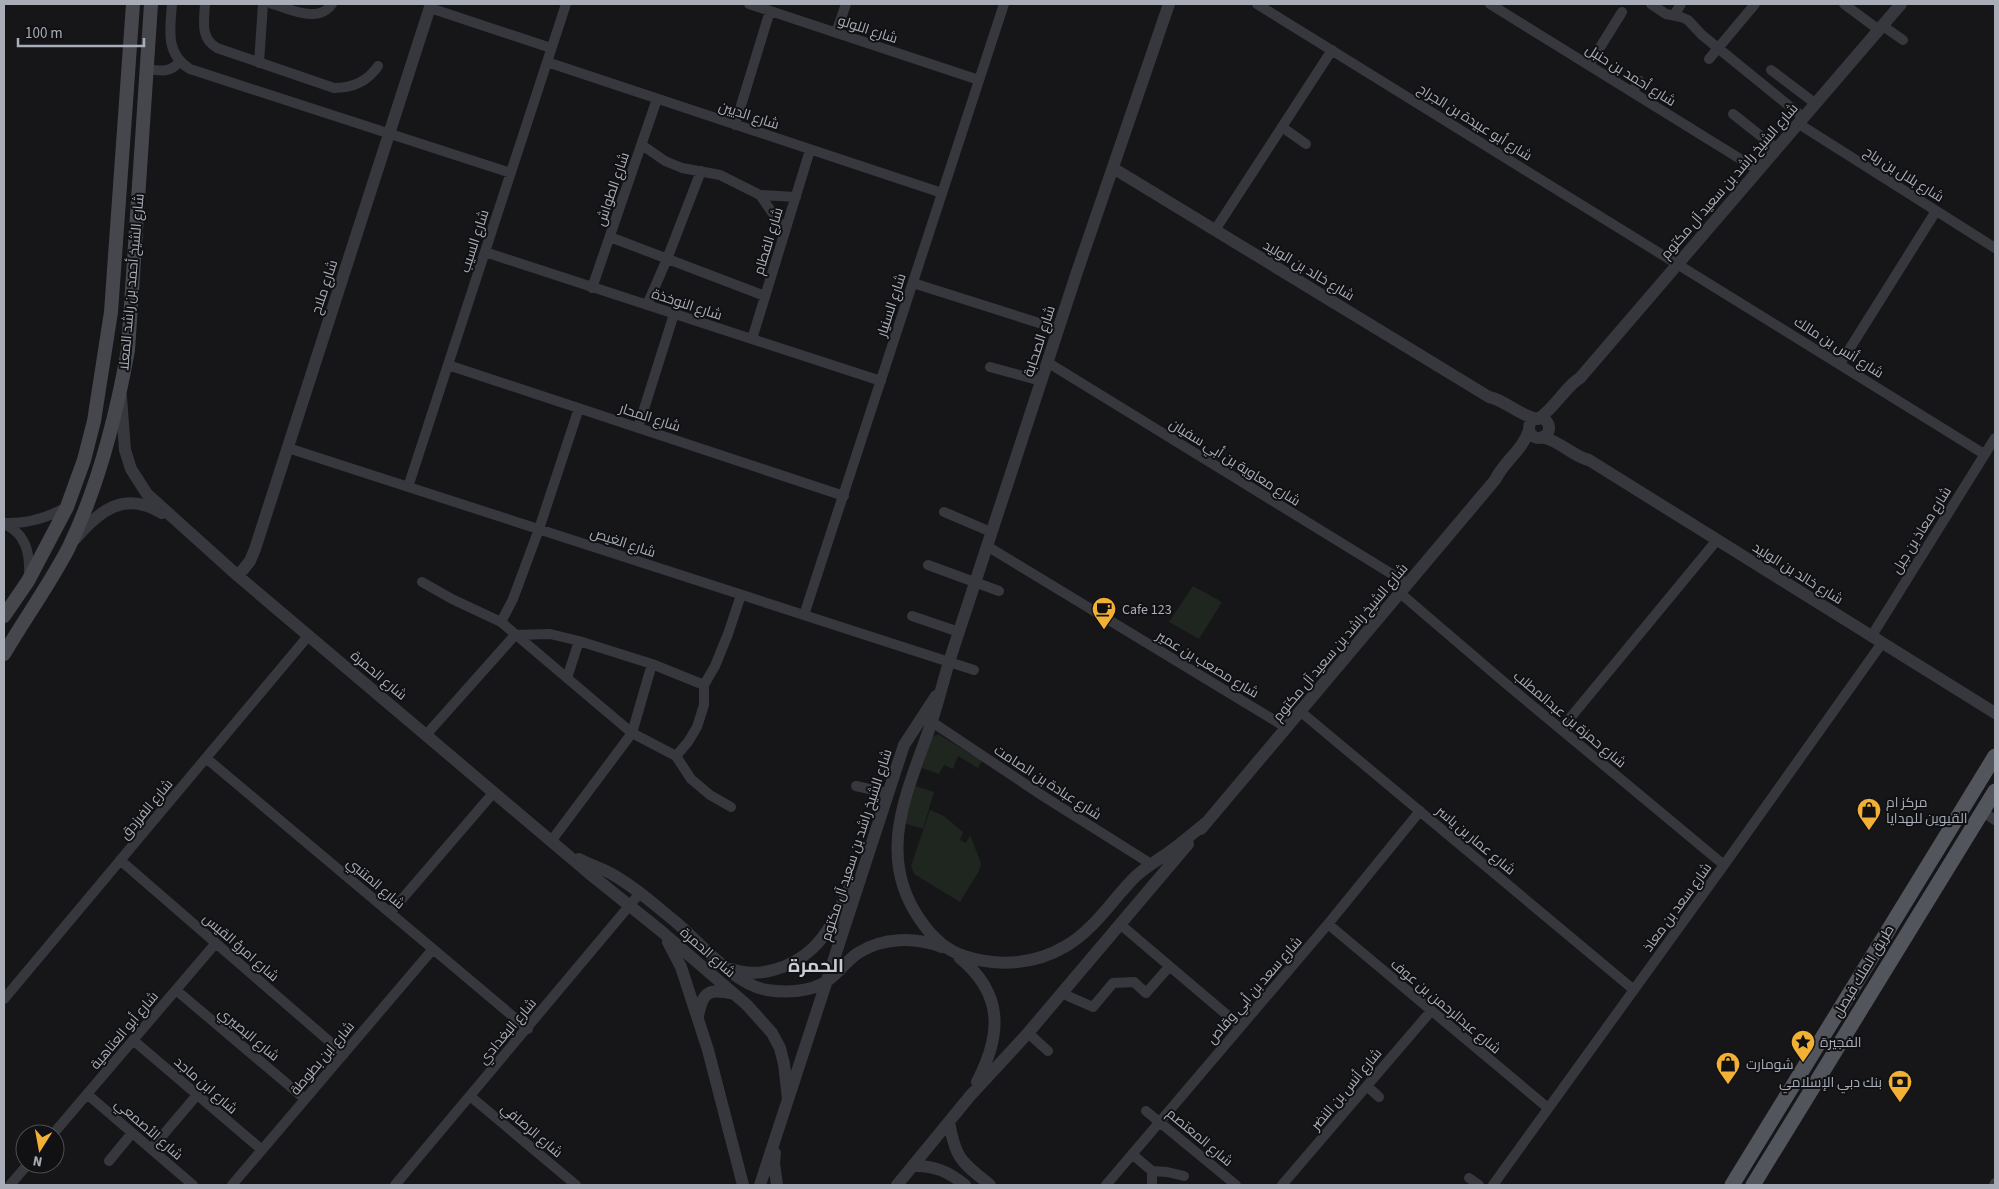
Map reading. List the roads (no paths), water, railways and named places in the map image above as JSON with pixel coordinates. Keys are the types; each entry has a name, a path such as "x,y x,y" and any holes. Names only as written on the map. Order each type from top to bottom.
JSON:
{"main road":[{"name":"شارع الشيخ أحمد بن راشد المعلا","path":"4,616 28,581 66,507 84,460 94,421 107,346 133,4"},
{"name":"شارع الشيخ أحمد بن راشد المعلا","path":"4,654 69,546 82,518 97,477 121,390 128,350 151,4"},
{"path":"124,126 129,142 131,160 126,229 128,235 135,239"},
{"name":"طريق الملك فيصل","path":"1732,1185 1995,756"},
{"name":"طريق الملك فيصل","path":"1753,1185 1989,816 1995,791"}],"street":[{"path":"172,4 170,39 173,51 180,62 196,71 511,173"},
{"path":"205,4 204,28 209,42 217,48 328,87 354,86 365,80 378,66"},
{"path":"259,63 263,4"},
{"path":"272,4 313,15 325,11 332,4"},
{"name":"شارع السيب","path":"408,487 566,4"},
{"name":"شارع اللولو","path":"749,4 979,80"},
{"path":"836,33 846,4"},
{"name":"شارع السنيار","path":"804,615 1004,4"},
{"name":"شارع الصحابة","path":"941,688 1047,362 1168,4"},
{"name":"شارع أبو عبيدة بن الجراح","path":"1257,4 1678,263"},
{"name":"شارع أحمد بن حنبل","path":"1490,4 1505,8 1589,65 1758,170"},
{"name":"شارع بلال بن رباح","path":"1651,4 1666,14 1688,20 1702,35 1801,121 1995,248"},
{"path":"1674,15 1681,4"},
{"path":"1709,59 1755,4"},
{"path":"1844,4 1903,40"},
{"name":"شارع الشيخ راشد بن سعيد آل مكتوم","path":"897,1185 970,1096 1028,1033 1121,925 1495,480 1524,443 1533,424 1554,406 1580,378 1901,4"},
{"path":"431,6 551,48"},
{"name":"شارع ملاح","path":"238,576 252,555 431,6"},
{"path":"735,125 770,11"},
{"path":"1589,65 1622,12"},
{"path":"1215,230 1332,50"},
{"path":"147,69 169,70 180,62"},
{"name":"شارع الديين","path":"547,62 942,193"},
{"path":"1771,70 1816,104"},
{"path":"1632,92 1640,81"},
{"name":"شارع الطواش","path":"592,288 657,99"},
{"path":"1733,114 1776,148"},
{"path":"1282,127 1306,144"},
{"path":"642,145 682,168 720,175 760,195 796,197"},
{"name":"شارع الفطام","path":"752,340 810,150"},
{"name":"شارع خالد بن الوليد","path":"1113,168 1489,397 1494,404 1533,424"},
{"path":"647,305 701,171"},
{"path":"760,195 785,231"},
{"path":"1840,364 1936,211"},
{"path":"610,237 765,296"},
{"name":"شارع النوخذة","path":"485,252 881,381"},
{"name":"شارع أنس بن مالك","path":"1678,263 1984,454"},
{"path":"913,283 1058,329"},
{"path":"638,428 674,314"},
{"name":"شارع معاوية بن أبي سفيان","path":"1047,362 1404,588"},
{"name":"شارع المحار","path":"448,365 844,496"},
{"path":"990,367 1042,381"},
{"name":"شارع الشيخ راشد بن سعيد آل مكتوم","path":"1495,480 1503,474 1525,449 1545,433 1555,413 1578,385 1580,378"},
{"name":"شارع الحمرة","path":"121,390 123,440 131,469 147,494 238,576 661,931 759,1016 772,1033 780,1048 788,1099"},
{"path":"501,622 513,599 539,529 579,408"},
{"path":"1545,421 1545,433 1533,436 1533,424 1545,421"},
{"name":"شارع خالد بن الوليد","path":"1545,433 1582,458 1589,460 1994,714"},
{"name":"شارع معاذ بن جبل","path":"1876,640 1995,438"},
{"name":"شارع الغيص","path":"288,448 974,670"},
{"name":"شارع الحمرة","path":"69,546 94,518 114,507 129,504 144,505 171,517"},
{"path":"4,524 40,519 66,507"},
{"path":"944,512 991,532"},
{"path":"4,524 16,531 26,545 29,556 28,581"},
{"path":"1561,729 1717,540"},
{"name":"شارع مصعب بن عمير","path":"987,546 1287,728"},
{"path":"928,565 999,591"},
{"path":"422,582 452,599 501,622 632,733 676,756 691,779 710,795 730,807"},
{"name":"شارع حمزة بن عبدالمطلب","path":"1404,588 1561,729 1724,865"},
{"path":"676,756 698,727 704,705 704,685 715,666 741,595"},
{"path":"912,616 959,632"},
{"path":"426,735 515,635 550,634 579,641 652,664 704,685"},
{"name":"شارع الفرزدق","path":"4,999 309,636"},
{"name":"شارع سعد بن معاذ","path":"1493,1185 1724,865 1876,640"},
{"path":"567,678 579,641"},
{"path":"552,840 632,733 652,664"},
{"name":"شارع الشيخ راشد بن سعيد آل مكتوم","path":"941,688 932,722 913,773 904,806 898,834 897,851 903,891 931,935 951,951 983,961 1001,963 1020,962 1043,957 1064,947 1081,936 1136,876 1207,822"},
{"name":"شارع الشيخ راشد بن سعيد آل مكتوم","path":"760,1185 887,793 904,746 941,688"},
{"name":"شارع عمار بن ياسر","path":"1301,712 1634,990"},
{"name":"شارع عبادة بن الصامت","path":"932,722 1043,796 1151,864"},
{"name":"شارع المتنبي","path":"206,758 528,1029"},
{"path":"856,786 887,793"},
{"path":"390,913 494,792"},
{"name":"شارع سعد بن أبي وقاص","path":"1106,1185 1328,924 1420,811"},
{"path":"725,967 739,972 757,973 775,970 795,961 813,948 830,926 869,849"},
{"name":"شارع الحمرة","path":"567,854 610,873 640,893 725,967 750,985 766,990 789,991 808,989 827,981"},
{"name":"شارع امرؤ القيس","path":"120,860 344,1054"},
{"path":"1151,864 1158,862 1162,864 1162,875"},
{"name":"شارع البغدادي","path":"395,1185 528,1029 640,893"},
{"name":"شارع عبدالرحمن بن عوف","path":"1328,924 1548,1108"},
{"path":"1121,925 1240,1026"},
{"path":"661,931 678,960 690,992 697,1021 708,1050 742,1185"},
{"path":"827,981 858,953 876,945 896,940 918,940 951,951 973,968 984,984 992,1002 995,1022 994,1041 970,1096"},
{"name":"شارع أبو العتاهية","path":"62,1124 215,944"},
{"name":"شارع ابن بطوطة","path":"232,1185 433,949"},
{"path":"1061,993 1093,1007 1113,984 1134,982 1146,993 1169,967"},
{"name":"شارع البصيري","path":"176,990 305,1100"},
{"path":"697,1021 701,1002 706,994 713,991 734,994"},
{"name":"شارع أنس بن النضر","path":"1282,1185 1430,1011"},
{"path":"1028,1033 1048,1051"},
{"name":"شارع ابن ماجد","path":"133,1040 262,1150"},
{"path":"1367,1086 1379,1097"},
{"name":"شارع الأصمعي","path":"87,1094 193,1185"},
{"path":"151,1149 197,1095"},
{"name":"شارع الرصافي","path":"470,1096 576,1185"},
{"name":"شارع المعتصم","path":"1146,1110 1236,1185"},
{"path":"949,1122 953,1142 958,1154 966,1164 990,1185"},
{"path":"109,1161 132,1134"},
{"path":"776,1135 774,1163 777,1185"},
{"path":"1132,1154 1152,1171 1186,1173"},
{"path":"913,1166 938,1169 954,1176 966,1185"},
{"path":"1152,1171 1152,1185"},
{"path":"10,1185 19,1174"},
{"path":"1469,1178 1479,1185"}],"place":[{"name":"Cafe 123","path":"1104,630"},
{"name":"مركز ام القيوين للهدايا","path":"1869,831"},
{"name":"الفجيرة","path":"1803,1063"},
{"name":"شومارت","path":"1728,1085"},
{"name":"بنك دبي الإسلامي","path":"1900,1103"}],"district":[{"name":"الحمرة","path":"816,965"}]}
